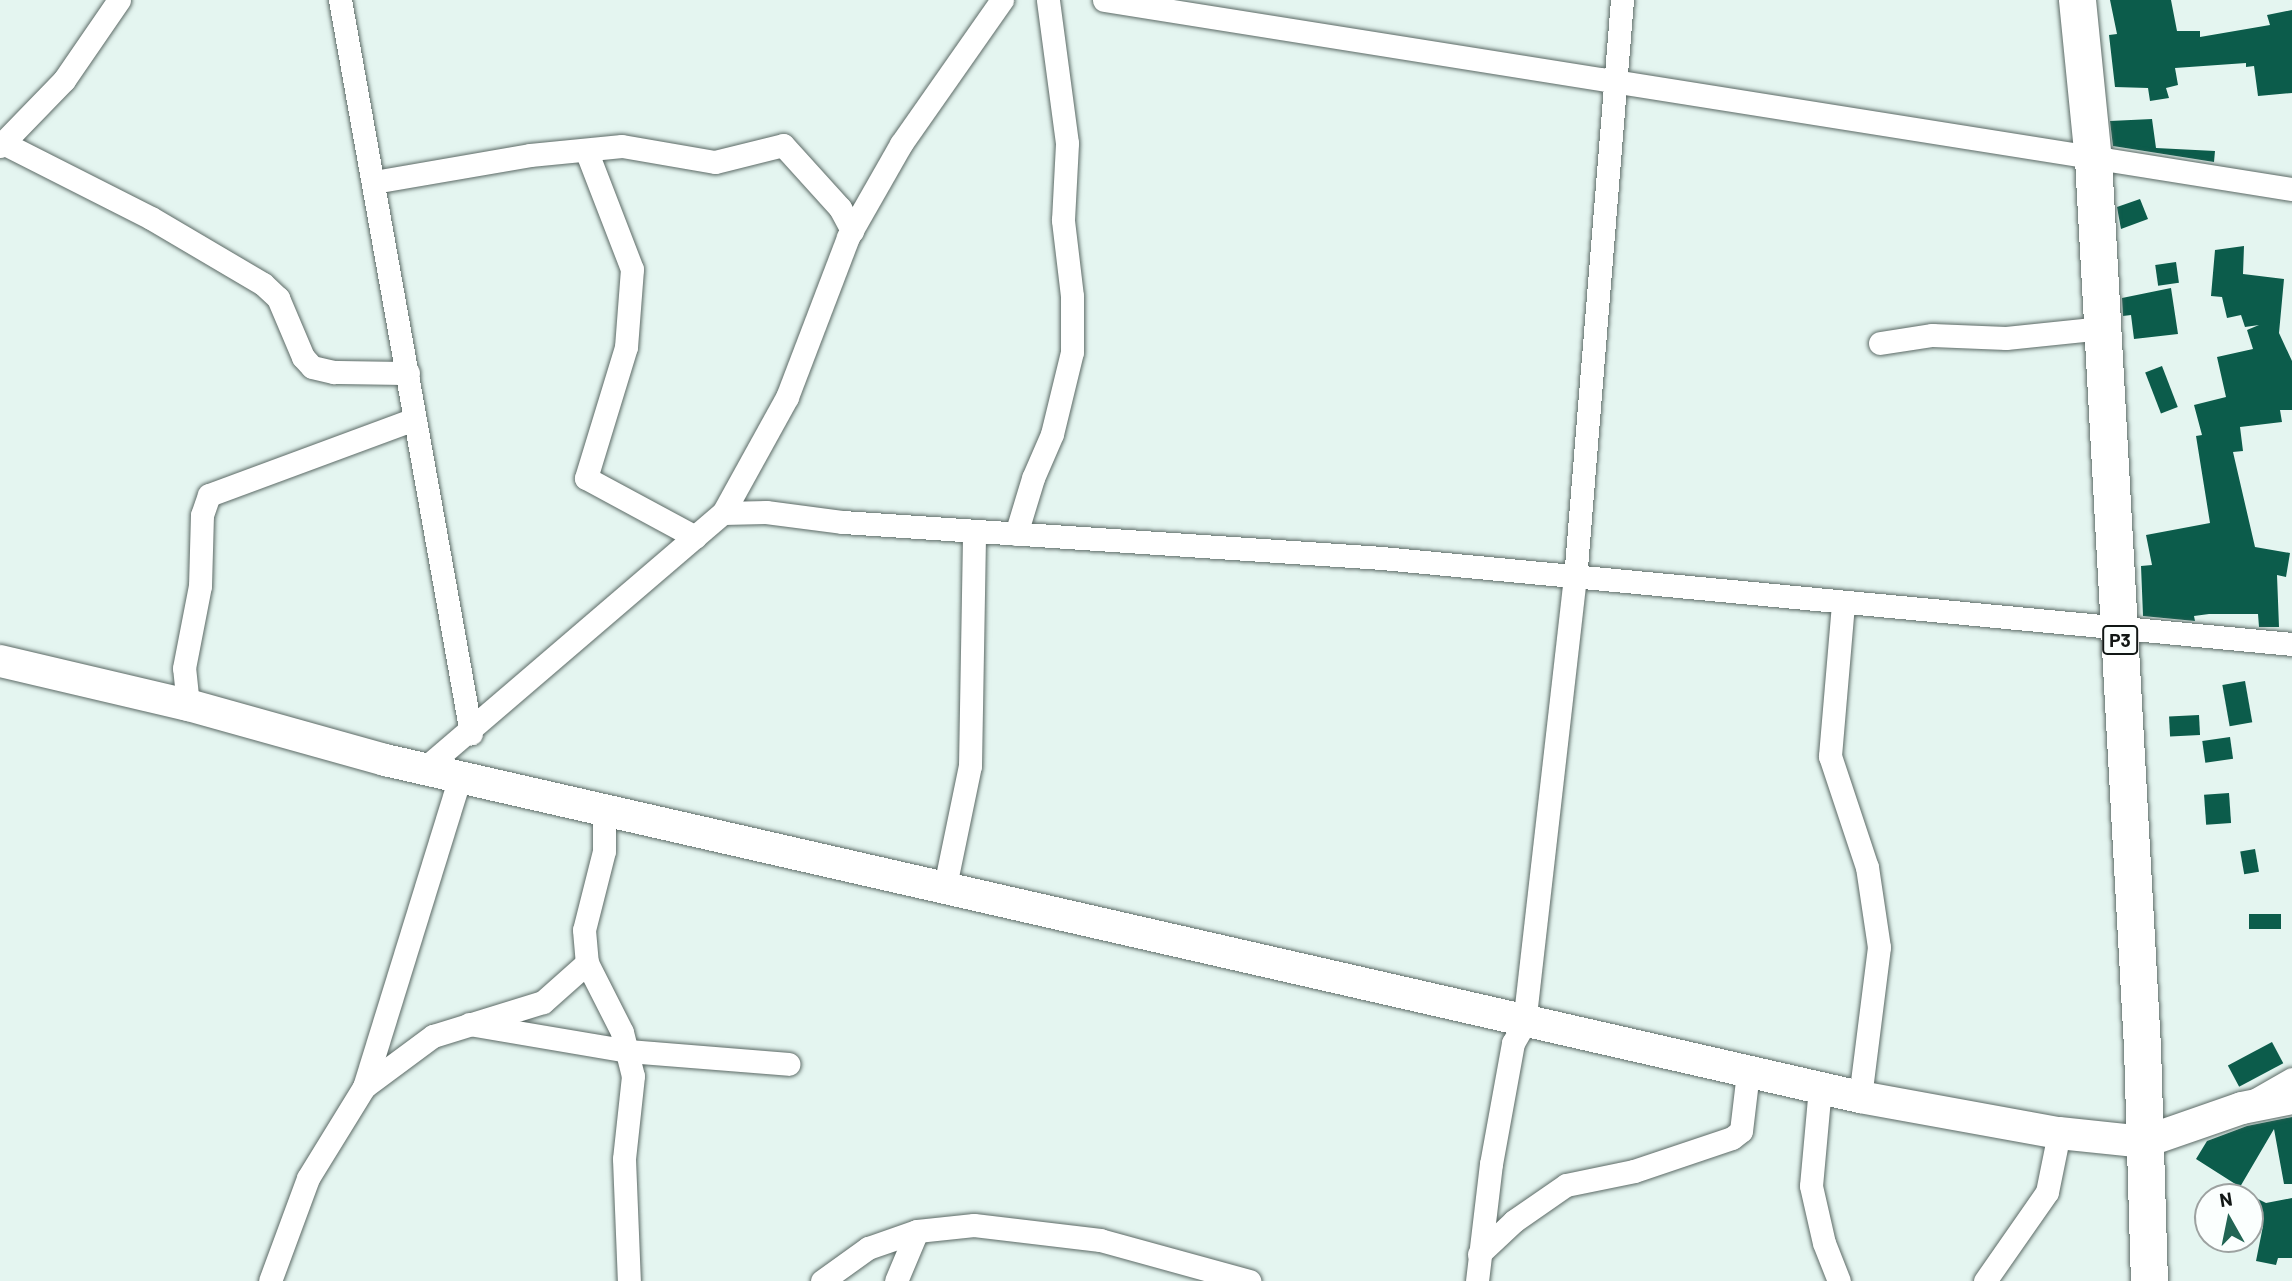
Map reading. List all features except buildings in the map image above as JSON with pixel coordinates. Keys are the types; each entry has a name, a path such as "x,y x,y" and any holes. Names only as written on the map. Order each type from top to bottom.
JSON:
{"main road":[{"name":"P3","path":"2077,0 2093,159 2119,629 2144,1142 2148,1281"},
{"path":"0,661 188,705 460,777 944,891 1524,1024 1860,1097 2059,1133 2144,1142 2242,1108 2292,1098"}],"street":[{"path":"119,0 64,80 1,144 151,218 263,284 278,298 303,357 312,367 334,372 408,373"},
{"path":"340,0 471,733"},
{"path":"425,768 471,733 723,513 787,397 852,231 901,145 1002,0"},
{"path":"1016,534 1052,433 1072,352 1072,296 1063,220 1067,143 1048,0"},
{"path":"1104,0 1617,85 2292,189"},
{"path":"1477,1281 1513,1043 1524,1024 1575,579 1622,0"},
{"path":"374,182 622,146 715,162 783,145 840,208 852,231"},
{"path":"586,150 632,270 626,347 586,478 695,537"},
{"path":"1880,343 1932,335 2006,338 2102,328"},
{"path":"188,705 184,668 200,586 202,515 209,495 414,419"},
{"path":"723,513 766,512 974,531 1369,556 1575,579 2292,643"},
{"path":"944,891 970,766 974,531"},
{"path":"1843,604 1830,756 1867,867 1879,947 1860,1097"},
{"path":"270,1281 308,1178 364,1087 460,777"},
{"path":"604,811 604,851 584,930 587,963 628,1051 633,1076 624,1159 629,1281"},
{"path":"364,1087 433,1036 543,1002 587,963"},
{"path":"469,1024 628,1051 788,1064"},
{"path":"1479,1255 1514,1221 1566,1185 1634,1171 1732,1138 1741,1131 1748,1072"},
{"path":"2242,1108 2292,1079"},
{"path":"1820,1087 1811,1186 1824,1243 1839,1281"},
{"path":"1985,1281 2047,1192 2059,1133"},
{"path":"822,1281 868,1248 917,1231 974,1225 1100,1240 1249,1281"},
{"path":"897,1281 917,1231"}]}
